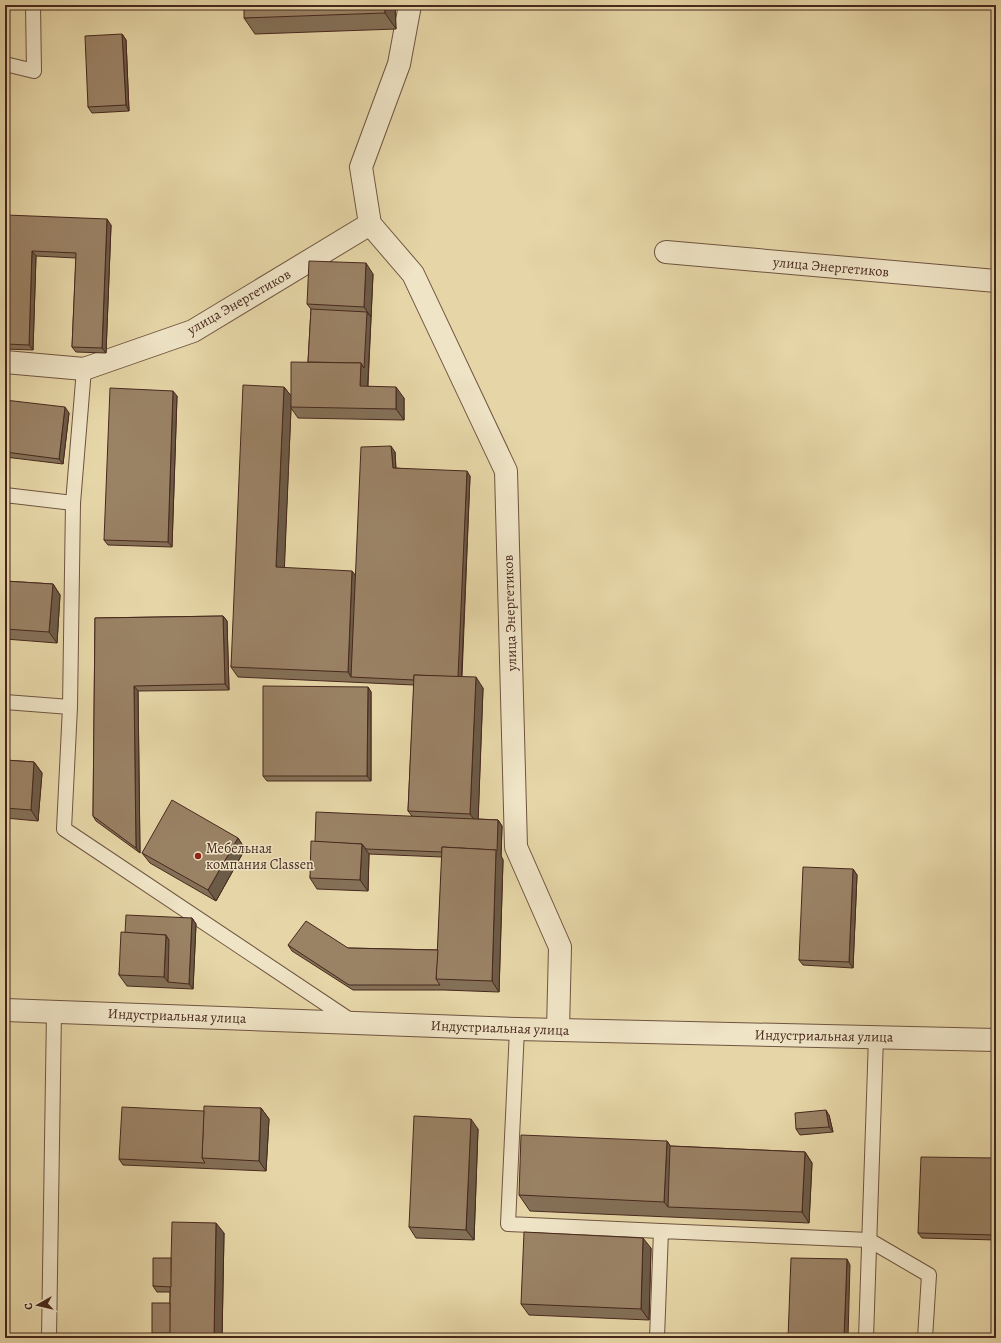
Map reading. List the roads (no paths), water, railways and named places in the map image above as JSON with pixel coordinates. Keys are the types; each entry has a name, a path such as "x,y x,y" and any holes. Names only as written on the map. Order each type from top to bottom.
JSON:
{"street":[{"path":"370,224 361,167 399,64 410,5"},
{"name":"улица Энергетиков","path":"5,362 84,368 193,331 370,224 413,274 506,471 516,847 560,947 558,1030"},
{"name":"улица Энергетиков","path":"666,252 996,281"},
{"name":"Индустриальная улица","path":"5,1010 516,1029 996,1040"}],"lane":[{"path":"5,64 34,71 33,5"},
{"path":"84,368 73,503 70,707 64,829 353,1022"},
{"path":"5,495 73,503"},
{"path":"5,702 70,707"},
{"path":"49,1338 54,1012"},
{"path":"516,1029 508,1224 870,1240 929,1275 925,1338"},
{"path":"866,1338 876,1038"},
{"path":"657,1338 661,1230"}],"place":[{"name":"Мебельная компания Сlassen","path":"198,856"}]}
